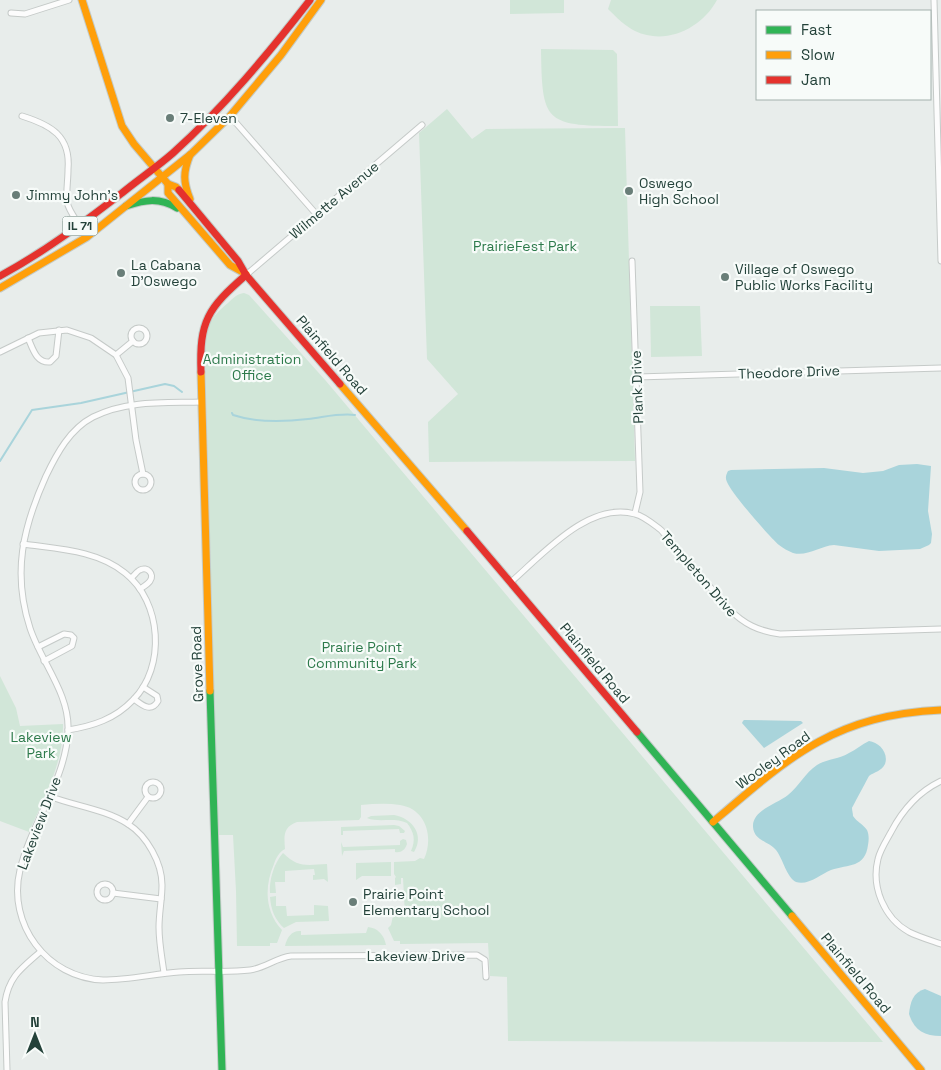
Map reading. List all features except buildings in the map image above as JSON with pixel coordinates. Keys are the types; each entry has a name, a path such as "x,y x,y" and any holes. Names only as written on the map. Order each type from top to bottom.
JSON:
{"main road":[{"name":"Plainfield Road","path":"82,0 122,126 134,144 168,184 176,187 193,206 238,261 246,275 511,582 921,1070"},
{"name":"IL 71","path":"0,276 34,257 80,226 155,167 194,132 237,89 273,48 310,0"},
{"name":"IL 71","path":"0,288 87,237 191,154 230,116 281,56 321,0"},
{"path":"191,154 182,175 184,186 193,206"},
{"name":"Plainfield Road","path":"168,184 168,193 184,213 230,266 246,275"},
{"path":"126,206 157,199 169,202 184,213"},
{"name":"Grove Road","path":"222,1070 200,346 204,325 216,301 246,275"},
{"name":"Wooley Road","path":"713,822 802,750 840,730 878,717 916,710 941,710"}],"street":[{"path":"11,13 25,14 69,0"},
{"path":"934,0 941,261"},
{"path":"22,116 53,129 61,138 67,151 69,162 67,201 80,226"},
{"path":"230,116 317,215"},
{"name":"Wilmette Avenue","path":"246,275 422,126"},
{"name":"Plank Drive","path":"632,261 640,492 635,514"},
{"path":"28,338 36,357 44,362 50,362 56,356 58,330"},
{"path":"0,352 39,333 58,330 76,332 91,338 116,355 128,378 136,440 143,474"},
{"path":"116,355 133,341"},
{"name":"Theodore Drive","path":"637,377 941,368"},
{"name":"Lakeview Drive","path":"201,402 132,404 91,418 64,443 54,460 30,515 23,544 21,568 24,604 30,628 61,695 68,730 61,765 23,858 17,881 17,898 21,918 28,935 40,952 58,966 79,976 102,980 164,973 251,970 283,957 291,956 477,955 485,960 486,977"},
{"name":"Templeton Drive","path":"511,582 582,522 596,515 611,512 635,514 648,520 661,530 729,609 740,620 753,628 780,634 941,629"},
{"path":"23,544 80,553 98,558 114,566 131,578 140,589 154,624 155,645 152,667 143,687 134,699 122,710 106,720 90,727 68,730"},
{"path":"131,578 141,569 151,572 151,580 140,589"},
{"path":"38,647 64,634 74,638 72,646 44,660"},
{"path":"134,699 146,708 155,706 158,701 157,696 143,687"},
{"path":"941,781 923,791 903,812 881,850 876,879 880,898 890,916 897,923 914,934 941,944"},
{"path":"49,796 105,814 128,824 146,841 157,860 162,884 159,927 164,973"},
{"path":"128,824 148,797"},
{"path":"113,893 161,899"},
{"path":"7,1070 7,991 14,976 40,952"}],"green space":[{"path":"510,0 564,0 564,13 510,14"},
{"path":"611,0 717,0 702,19 693,26 682,32 659,36 635,31 624,24 608,9"},
{"path":"541,49 613,50 617,54 618,126 575,124 561,121 552,114 546,105 543,91"},
{"name":"PrairieFest Park","path":"447,109 472,139 486,129 625,128 635,461 429,462 428,422 458,394 427,359 419,133"},
{"name":"Prairie Point Community Park","path":"244,293 249,295 326,381 883,1042 508,1041 507,977 490,976 488,943 400,944 400,941 394,941 388,928 391,925 393,916 396,915 396,908 402,908 402,915 405,915 403,878 401,878 401,884 395,885 394,862 424,859 428,842 426,825 422,818 416,812 400,805 361,805 361,817 359,820 297,822 289,826 285,832 285,849 279,853 276,860 268,890 269,907 276,923 282,930 277,943 270,943 270,946 237,946 233,835 218,835 205,350 208,329 213,318 233,298"},
{"path":"650,306 700,306 702,356 651,357"},
{"name":"Lakeview Park","path":"0,676 16,708 20,726 63,724 57,766 29,832 0,821"},
{"path":"394,815 406,820 415,828 418,839 414,852 411,851 414,836 407,823 397,820 367,818 371,816"},
{"path":"399,826 405,831 404,833 400,833 399,829 343,831 343,835 341,835 341,827"},
{"path":"406,840 407,844 399,852 395,852 395,849 344,851 342,856 341,842 343,847 400,845 400,841"},
{"path":"283,853 298,863 308,865 327,864 328,882 324,879 313,880 313,875 315,875 314,869 285,871 285,882 275,882 276,893 270,893 273,872"},
{"path":"391,862 391,876 362,876 356,880 356,863"},
{"path":"276,896 276,906 286,906 287,916 314,915 314,905 328,906 329,921 296,922 284,928 276,918 271,906 270,897"},
{"path":"368,927 380,933 386,945 285,946 290,935 298,931 301,931 301,935 366,933"}],"water":[{"path":"917,464 931,466 928,511 932,534 931,543 920,549 879,551 834,545 803,554 793,553 779,545 759,524 730,488 726,478 728,471 731,470 824,468 863,473 883,471 899,465"},
{"path":"744,720 801,721 803,723 764,748 742,723"},
{"path":"869,741 880,746 886,756 886,760 882,768 869,776 852,808 853,816 868,832 869,841 863,858 855,864 831,870 810,881 796,882 790,877 776,850 754,832 753,827 756,816 788,795 817,765 845,755"},
{"path":"925,989 941,996 941,1036 930,1035 921,1031 911,1020 909,1014 913,998 921,990"}],"waterway":[{"path":"0,461 32,410 81,403 165,384 174,386 182,392"},
{"path":"232,413 242,418 270,421 355,415"}],"traffic: fast":[{"path":"126,206 139,202 158,201 177,208"},
{"path":"210,691 222,1070"},
{"path":"637,732 792,916"}],"traffic: slow":[{"path":"82,0 122,126 134,144 168,184 179,190"},
{"path":"0,288 87,237 191,154 230,116 281,55 321,0"},
{"path":"190,155 185,177 190,199"},
{"path":"168,184 168,193 230,265 246,274"},
{"path":"201,372 210,691"},
{"path":"340,384 467,531"},
{"path":"713,822 766,777 816,743 843,730 871,720 941,710"},
{"path":"792,916 921,1070"}],"traffic: jam":[{"path":"0,276 78,226 173,153 245,80 310,0"},
{"path":"179,190 238,261 246,275 340,384"},
{"path":"201,372 202,340 208,317 223,297 246,275"},
{"path":"467,531 637,732"}],"place":[{"name":"7-Eleven","path":"170,118"},
{"name":"Oswego High School","path":"629,191"},
{"name":"Jimmy John's","path":"16,195"},
{"name":"La Cabana D'Oswego","path":"121,273"},
{"name":"Village of Oswego Public Works Facility","path":"725,277"},
{"name":"Prairie Point Elementary School","path":"353,902"}],"park label":[{"name":"Administration Office","path":"252,368"}]}
